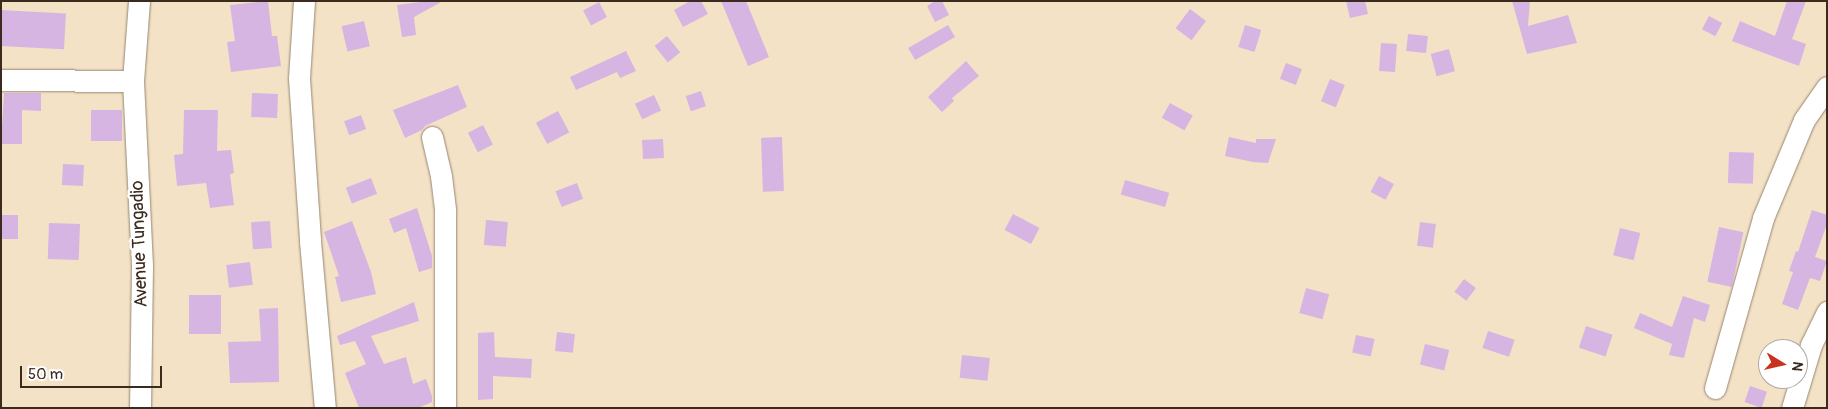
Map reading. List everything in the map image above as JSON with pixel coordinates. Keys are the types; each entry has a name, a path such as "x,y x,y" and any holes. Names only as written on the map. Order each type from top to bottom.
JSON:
{"street":[{"name":"Avenue Tungadio","path":"139,1 133,81 142,266 140,408"},
{"path":"304,1 299,78 310,242 325,408"},
{"path":"1,80 133,81"},
{"path":"1715,388 1763,218 1804,120 1826,90"},
{"path":"432,137 441,176 445,211 445,408"},
{"path":"1792,408 1811,345 1827,312"}],"building":[{"path":"268,1 272,36 277,36 281,66 231,72 227,42 235,41 230,5"},
{"path":"443,1 414,17 416,35 402,37 397,5"},
{"path":"690,1 701,1 708,14 683,27 674,10"},
{"path":"721,1 746,1 769,57 748,66"},
{"path":"935,1 942,1 949,15 935,22 927,6"},
{"path":"1346,1 1365,1 1368,14 1350,18"},
{"path":"1512,1 1530,1 1528,26 1568,15 1577,43 1527,54"},
{"path":"1787,1 1806,1 1792,39 1806,44 1799,66 1732,41 1740,21 1775,36"},
{"path":"599,2 607,17 591,25 583,10"},
{"path":"1190,9 1206,21 1192,40 1176,28"},
{"path":"1,10 66,13 64,49 1,46"},
{"path":"1709,16 1722,23 1715,36 1702,29"},
{"path":"364,21 370,46 347,52 342,26"},
{"path":"948,25 955,37 915,60 908,48"},
{"path":"1245,25 1261,30 1255,52 1238,47"},
{"path":"1408,34 1428,36 1426,53 1406,51"},
{"path":"667,36 680,52 668,62 655,46"},
{"path":"1381,43 1397,44 1395,72 1379,71"},
{"path":"1449,49 1455,71 1437,76 1431,54"},
{"path":"626,51 636,71 620,78 617,72 576,90 570,77"},
{"path":"966,61 979,76 952,98 954,101 942,112 928,97"},
{"path":"1286,63 1302,69 1296,85 1280,79"},
{"path":"1330,79 1345,85 1336,107 1321,101"},
{"path":"458,85 467,107 425,126 422,130 405,138 393,110"},
{"path":"701,91 706,106 691,111 686,96"},
{"path":"4,93 41,93 41,111 22,110 22,144 1,144"},
{"path":"252,93 278,94 277,118 251,117"},
{"path":"654,95 661,110 642,119 635,104"},
{"path":"1170,103 1193,116 1184,130 1162,118"},
{"path":"91,110 122,110 122,141 91,141"},
{"path":"184,110 218,110 217,151 231,150 234,173 230,174 234,205 210,208 206,183 177,186 174,155 183,154"},
{"path":"558,111 569,132 547,144 536,123"},
{"path":"361,115 366,129 349,135 344,121"},
{"path":"483,125 493,145 478,152 468,133"},
{"path":"782,137 784,191 763,192 761,138"},
{"path":"1229,137 1256,143 1256,139 1276,139 1268,163 1225,156"},
{"path":"663,139 664,158 643,159 642,140"},
{"path":"1729,152 1754,153 1753,184 1728,183"},
{"path":"63,164 84,165 83,186 62,185"},
{"path":"1379,176 1394,184 1386,200 1371,192"},
{"path":"371,178 377,194 352,204 346,188"},
{"path":"1125,180 1169,193 1165,207 1121,194"},
{"path":"577,183 583,199 562,207 556,191"},
{"path":"417,208 432,256 432,268 419,272 406,228 394,233 389,219"},
{"path":"1812,210 1827,215 1827,224 1815,257 1827,261 1820,281 1810,278 1798,310 1782,304 1793,272 1789,271 1796,251 1798,252"},
{"path":"1013,214 1039,228 1031,244 1005,230"},
{"path":"1,215 18,215 18,239 1,239"},
{"path":"486,220 508,222 506,247 484,245"},
{"path":"270,221 272,248 253,249 251,222"},
{"path":"352,221 371,272 376,294 341,302 335,277 339,276 324,232"},
{"path":"1420,222 1436,224 1433,248 1417,246"},
{"path":"49,223 80,224 79,260 48,259"},
{"path":"1719,227 1743,232 1732,287 1707,282"},
{"path":"1620,228 1640,233 1634,260 1613,255"},
{"path":"250,262 253,285 229,288 226,265"},
{"path":"1464,279 1476,288 1466,301 1454,292"},
{"path":"1306,288 1329,294 1322,319 1299,313"},
{"path":"189,295 221,295 221,334 189,334"},
{"path":"1683,296 1710,305 1705,322 1694,318 1684,358 1669,355 1672,344 1634,328 1640,313 1672,327"},
{"path":"414,302 419,321 371,336 384,364 406,357 413,384 426,379 432,396 432,402 418,408 359,408 345,373 366,364 355,341 340,345 337,336"},
{"path":"278,308 279,382 230,383 228,342 261,341 259,309"},
{"path":"1586,326 1613,335 1606,357 1579,348"},
{"path":"1488,331 1515,340 1509,357 1482,348"},
{"path":"494,332 495,357 532,359 531,378 493,376 493,399 478,400 478,333"},
{"path":"557,332 575,334 573,353 555,351"},
{"path":"1356,335 1375,339 1371,357 1352,353"},
{"path":"1425,344 1449,350 1444,370 1420,364"},
{"path":"962,355 990,358 987,381 960,378"},
{"path":"1750,386 1767,392 1761,408 1744,402"}]}
